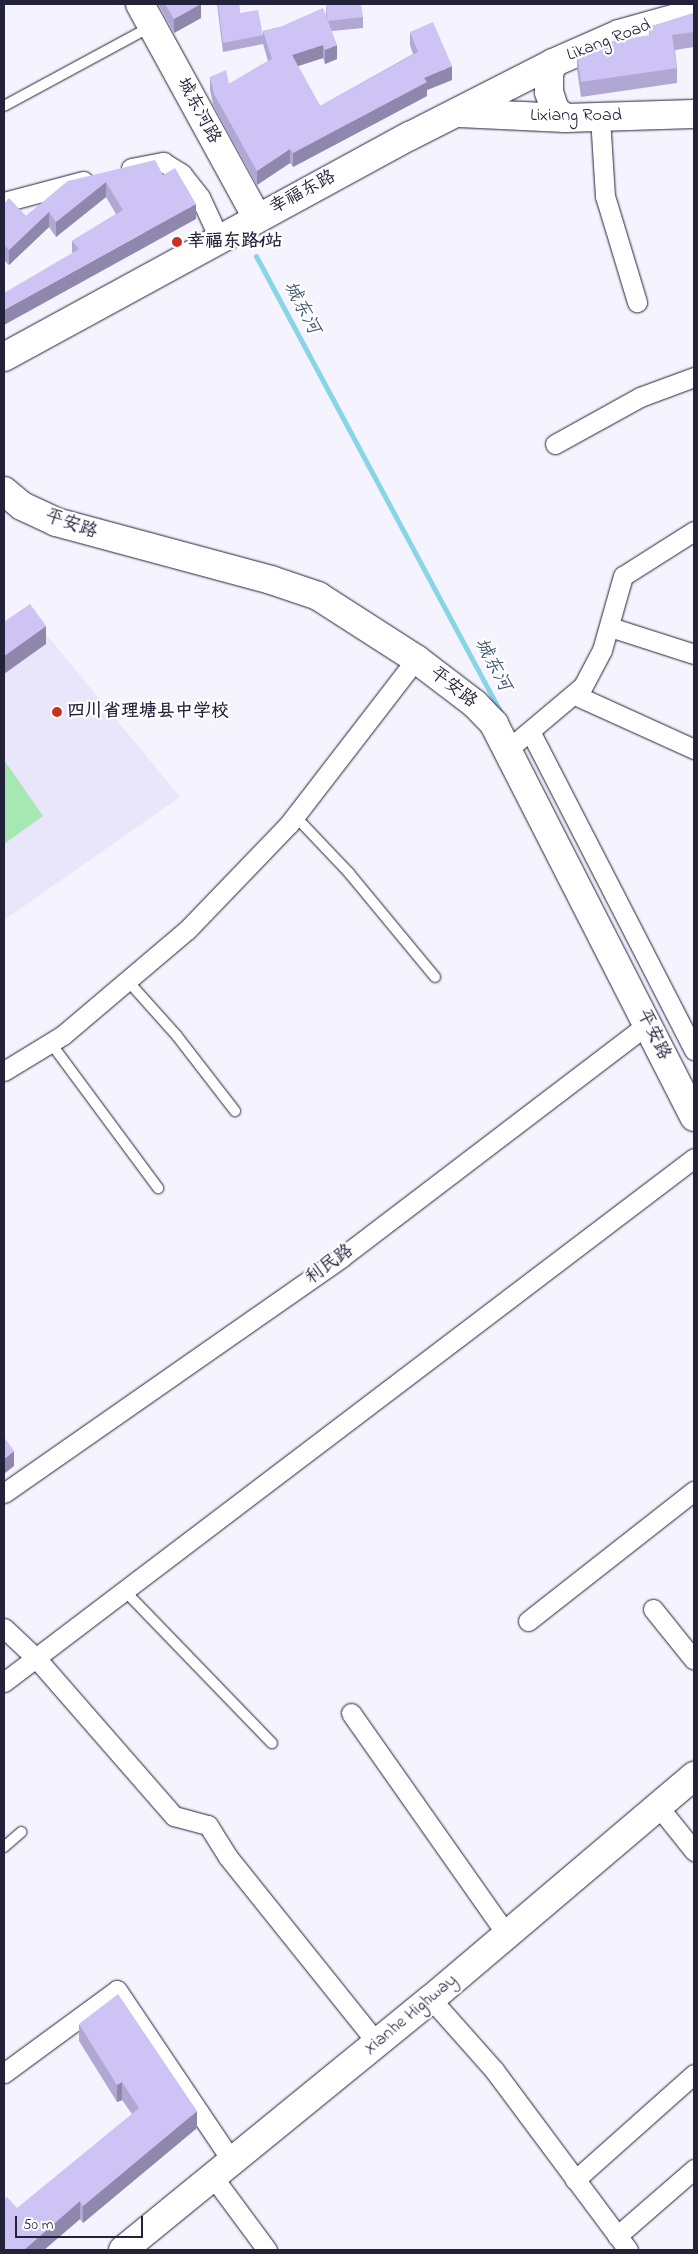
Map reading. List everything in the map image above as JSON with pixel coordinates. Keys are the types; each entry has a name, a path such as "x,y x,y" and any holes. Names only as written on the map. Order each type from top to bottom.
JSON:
{"main road":[{"name":"Likang Road","path":"553,63 619,34 692,10"},
{"name":"城东河路","path":"146,15 257,218"},
{"name":"幸福东路","path":"4,357 257,218 553,63"},
{"path":"553,63 549,74 549,92 555,110 565,118"},
{"name":"Lixiang Road","path":"458,113 565,118 694,114"},
{"name":"平安路","path":"4,491 22,506 56,522 311,593 338,606 416,659 475,704 494,724 517,742 647,1025 694,1117"},
{"name":"Xianhe Highway","path":"123,2250 431,1999 694,1776"}],"street":[{"path":"600,117 605,196 637,302"},
{"path":"4,202 110,173 163,162 182,174 200,198 220,240"},
{"path":"555,444 640,396 694,377"},
{"path":"694,531 623,576 610,626 592,670 575,695 517,742 694,1050"},
{"path":"610,626 694,654"},
{"path":"4,1070 50,1042 187,930 295,816 416,659"},
{"path":"575,695 694,749"},
{"name":"利民路","path":"4,1493 334,1262 647,1025"},
{"path":"4,1682 694,1158"},
{"path":"528,1621 694,1491"},
{"path":"653,1609 694,1660"},
{"path":"4,1628 36,1658 174,1816 208,1825 228,1857 377,2043"},
{"path":"351,1713 507,1935"},
{"path":"658,1806 694,1851"},
{"path":"4,2073 117,1990 223,2169 267,2250"},
{"path":"431,1999 494,2070 623,2243 694,2169"},
{"path":"575,2180 694,2074"}],"lane":[{"path":"4,106 146,15"},
{"path":"295,816 349,873 435,976"},
{"path":"127,980 177,1036 235,1111"},
{"path":"50,1042 158,1188"},
{"path":"124,1590 272,1743"},
{"path":"4,1847 21,1832"}],"shaded area":[{"name":"四川省理塘县中学校","path":"28,612 180,797 4,920 4,628"}],"green space":[{"path":"4,760 43,816 4,844"}],"building":[{"path":"165,4 201,4 174,19"},
{"path":"218,4 239,4 240,13 258,10 263,35 223,43"},
{"path":"326,4 361,4 363,17 328,21"},
{"path":"323,8 337,45 325,50 323,45 292,55 320,106 418,52 410,32 433,22 452,66 424,78 427,82 293,153 290,149 257,171 214,94 210,77 226,70 229,84 272,59 263,31 280,27"},
{"path":"694,13 694,32 672,35 677,68 581,82 577,54 606,42 650,35 649,27"},
{"path":"155,160 163,175 175,168 196,204 4,310 4,293 79,249 72,241 123,210 106,182 56,222 49,212 9,250 4,245 4,204 9,198 26,216 68,181"},
{"path":"30,604 46,626 4,656 4,622"},
{"path":"4,1437 14,1451 4,1459"},
{"path":"118,1994 197,2111 83,2206 80,2201 24,2250 4,2250 4,2199 7,2197 17,2208 139,2108 122,2082 117,2085 79,2024"}],"waterway":[{"name":"城东河","path":"256,256 501,713"}],"place":[{"name":"幸福东路1站","path":"177,242"},
{"name":"四川省理塘县中学校","path":"57,712"}]}
